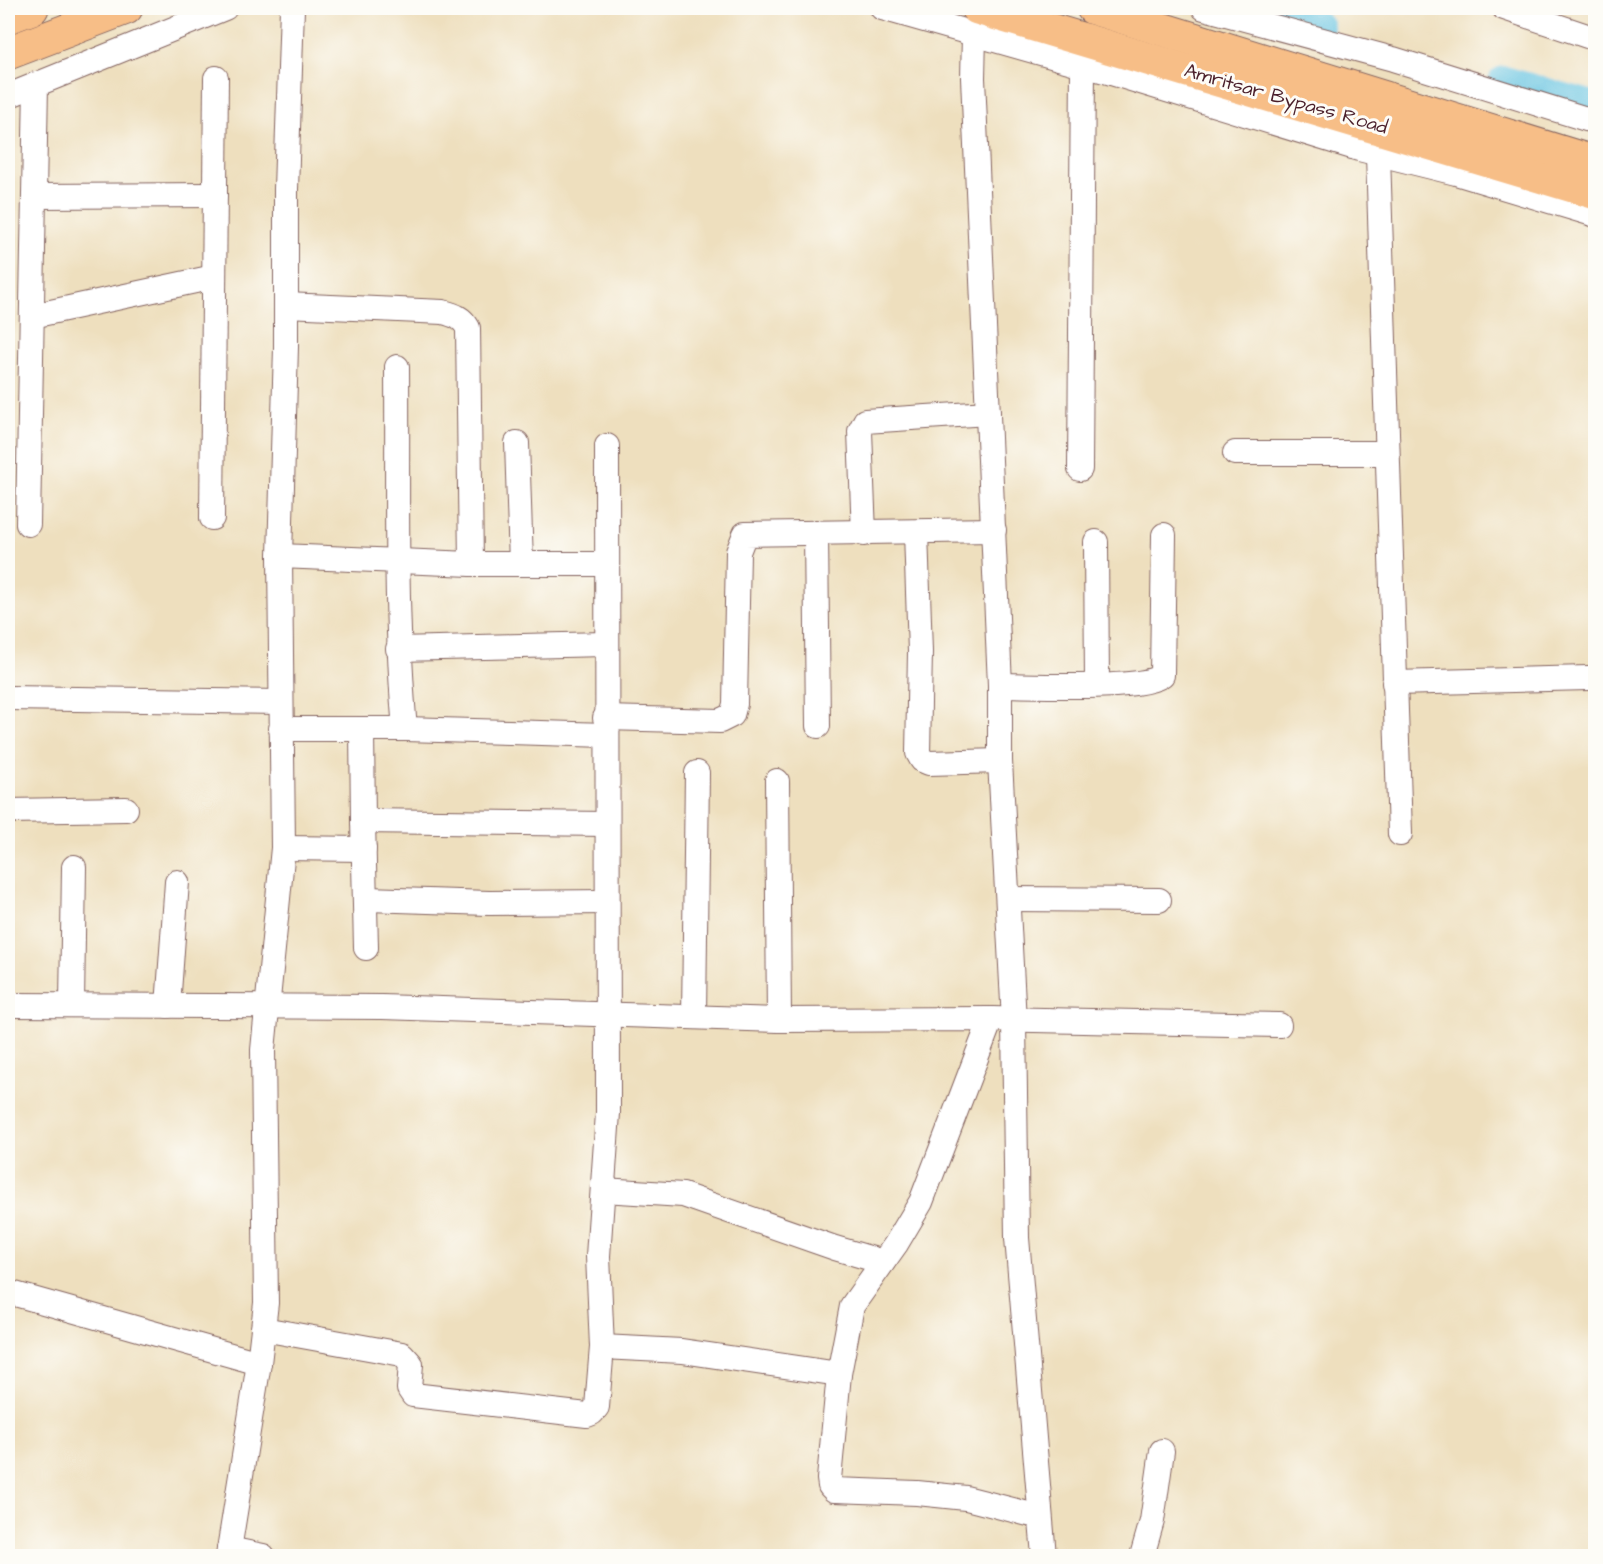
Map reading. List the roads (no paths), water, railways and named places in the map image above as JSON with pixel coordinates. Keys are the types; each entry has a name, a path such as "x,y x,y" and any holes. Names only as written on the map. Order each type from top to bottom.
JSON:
{"highway":[{"path":"8,17 32,8"},
{"path":"8,53 126,8"},
{"name":"Amritsar Bypass Road","path":"1093,8 1596,163"},
{"name":"Amritsar Bypass Road","path":"975,21 1596,193"}],"street":[{"path":"8,96 225,8"},
{"path":"263,1557 228,1553 259,1363 266,1303 263,1050 283,848 280,556 291,8"},
{"path":"882,8 975,21 1083,65 1378,155 1456,172 1596,215"},
{"path":"1204,8 1393,59 1596,122"},
{"path":"1504,8 1596,39"},
{"path":"975,21 973,78 994,530 1000,685 1000,760 1009,899 1003,1020 1017,1238 1044,1557"},
{"path":"1080,469 1083,65"},
{"path":"212,518 216,78"},
{"path":"28,524 36,84"},
{"path":"1378,155 1400,834"},
{"path":"34,196 215,195"},
{"path":"32,316 214,277"},
{"path":"286,305 443,312 456,316 465,323 468,352 471,564"},
{"path":"397,366 395,561 398,649 405,729"},
{"path":"864,534 860,431 865,421 988,413"},
{"path":"517,443 521,564"},
{"path":"263,1329 402,1354 411,1364 409,1389 413,1395 587,1416 597,1407 602,1347 598,1256 608,1113 608,824 605,644 607,446"},
{"path":"1235,453 1386,453"},
{"path":"281,729 606,727 720,721 732,715 735,704 738,552 741,539 752,532 864,534 994,530"},
{"path":"816,532 818,726"},
{"path":"916,532 920,652 918,753 922,760 929,763 1000,760"},
{"path":"1000,685 1097,685 1153,681 1162,675 1164,535"},
{"path":"1095,542 1097,685"},
{"path":"280,556 471,564 606,564"},
{"path":"398,649 605,644"},
{"path":"1394,683 1589,678"},
{"path":"8,698 280,702"},
{"path":"362,729 367,899 366,948"},
{"path":"694,1016 697,772"},
{"path":"777,781 779,1020"},
{"path":"8,811 126,809"},
{"path":"363,821 608,824"},
{"path":"283,848 364,849"},
{"path":"72,1005 74,867"},
{"path":"168,1006 177,882"},
{"path":"367,899 478,903 607,902"},
{"path":"1009,899 1159,900"},
{"path":"8,1005 382,1007 779,1020 1003,1020 1279,1025"},
{"path":"1003,1020 921,1202 852,1306 839,1374 829,1479 830,1486 834,1490 917,1493 966,1498 1040,1517"},
{"path":"603,1190 683,1195 835,1248 883,1262"},
{"path":"8,1292 259,1363"},
{"path":"602,1347 682,1351 839,1374"},
{"path":"1142,1557 1152,1521 1162,1450"}],"waterway":[{"path":"1250,8 1318,27"},
{"path":"1504,82 1596,108"}]}
